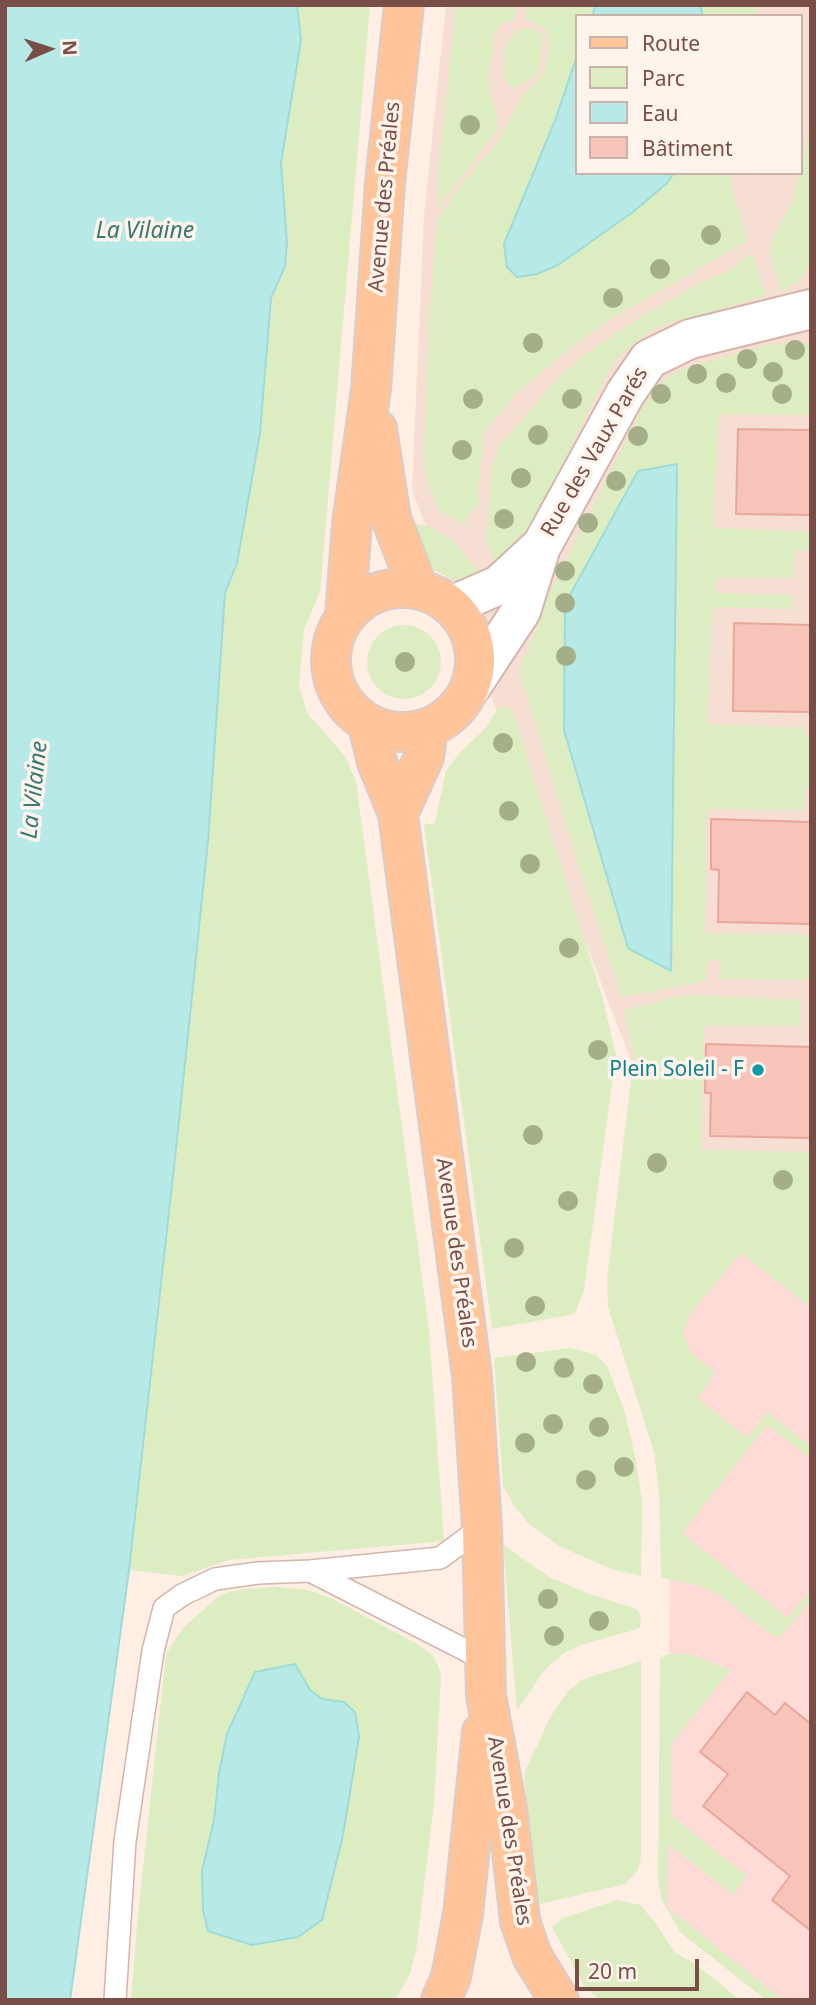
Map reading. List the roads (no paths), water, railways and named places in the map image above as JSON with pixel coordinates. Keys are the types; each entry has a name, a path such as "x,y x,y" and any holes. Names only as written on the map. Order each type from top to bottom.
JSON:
{"main road":[{"name":"Avenue des Préales","path":"345,617 352,523 371,389 385,183 404,5"},
{"name":"Avenue des Préales","path":"371,389 391,518 435,598"},
{"path":"391,589 435,598 469,629 476,658 471,687 454,713 428,729 399,734 368,725 345,704 332,676 332,645 345,617 365,598 391,589"},
{"name":"Avenue des Préales","path":"368,725 377,762 398,814 472,1376 482,1527 485,1677 463,1914 452,1977 441,2000"},
{"path":"398,814 424,757 428,729"},
{"name":"Avenue des Préales","path":"485,1677 507,1810 520,1921 533,1956 559,2000"}],"street":[{"name":"Rue des Vaux Parés","path":"471,687 521,611 541,547 625,394 649,359 690,339 811,309"},
{"name":"Rue des Vaux Parés","path":"435,598 499,585 541,547"}],"lane":[{"path":"116,2000 125,1841 153,1651 164,1608 182,1595 215,1579 440,1558 482,1527"},
{"path":"310,1571 485,1677"}],"water":[{"name":"La Vilaine","path":"5,5 297,5 301,40 281,163 287,243 285,266 271,298 260,433 237,563 225,593 208,841 177,1140 129,1570 70,2000 5,2000"},
{"path":"596,5 700,5 702,14 593,14"},
{"path":"574,65 574,175 673,175 633,212 558,265 537,274 517,277 507,267 504,244 556,118"},
{"path":"677,464 671,971 628,948 564,730 565,604 638,471"},
{"path":"295,1664 310,1690 322,1699 344,1702 355,1712 359,1737 343,1835 322,1920 298,1937 252,1945 208,1931 203,1910 202,1871 214,1820 227,1734 255,1672"}],"place":[{"name":"Plein Soleil - F","path":"758,1070"}]}
